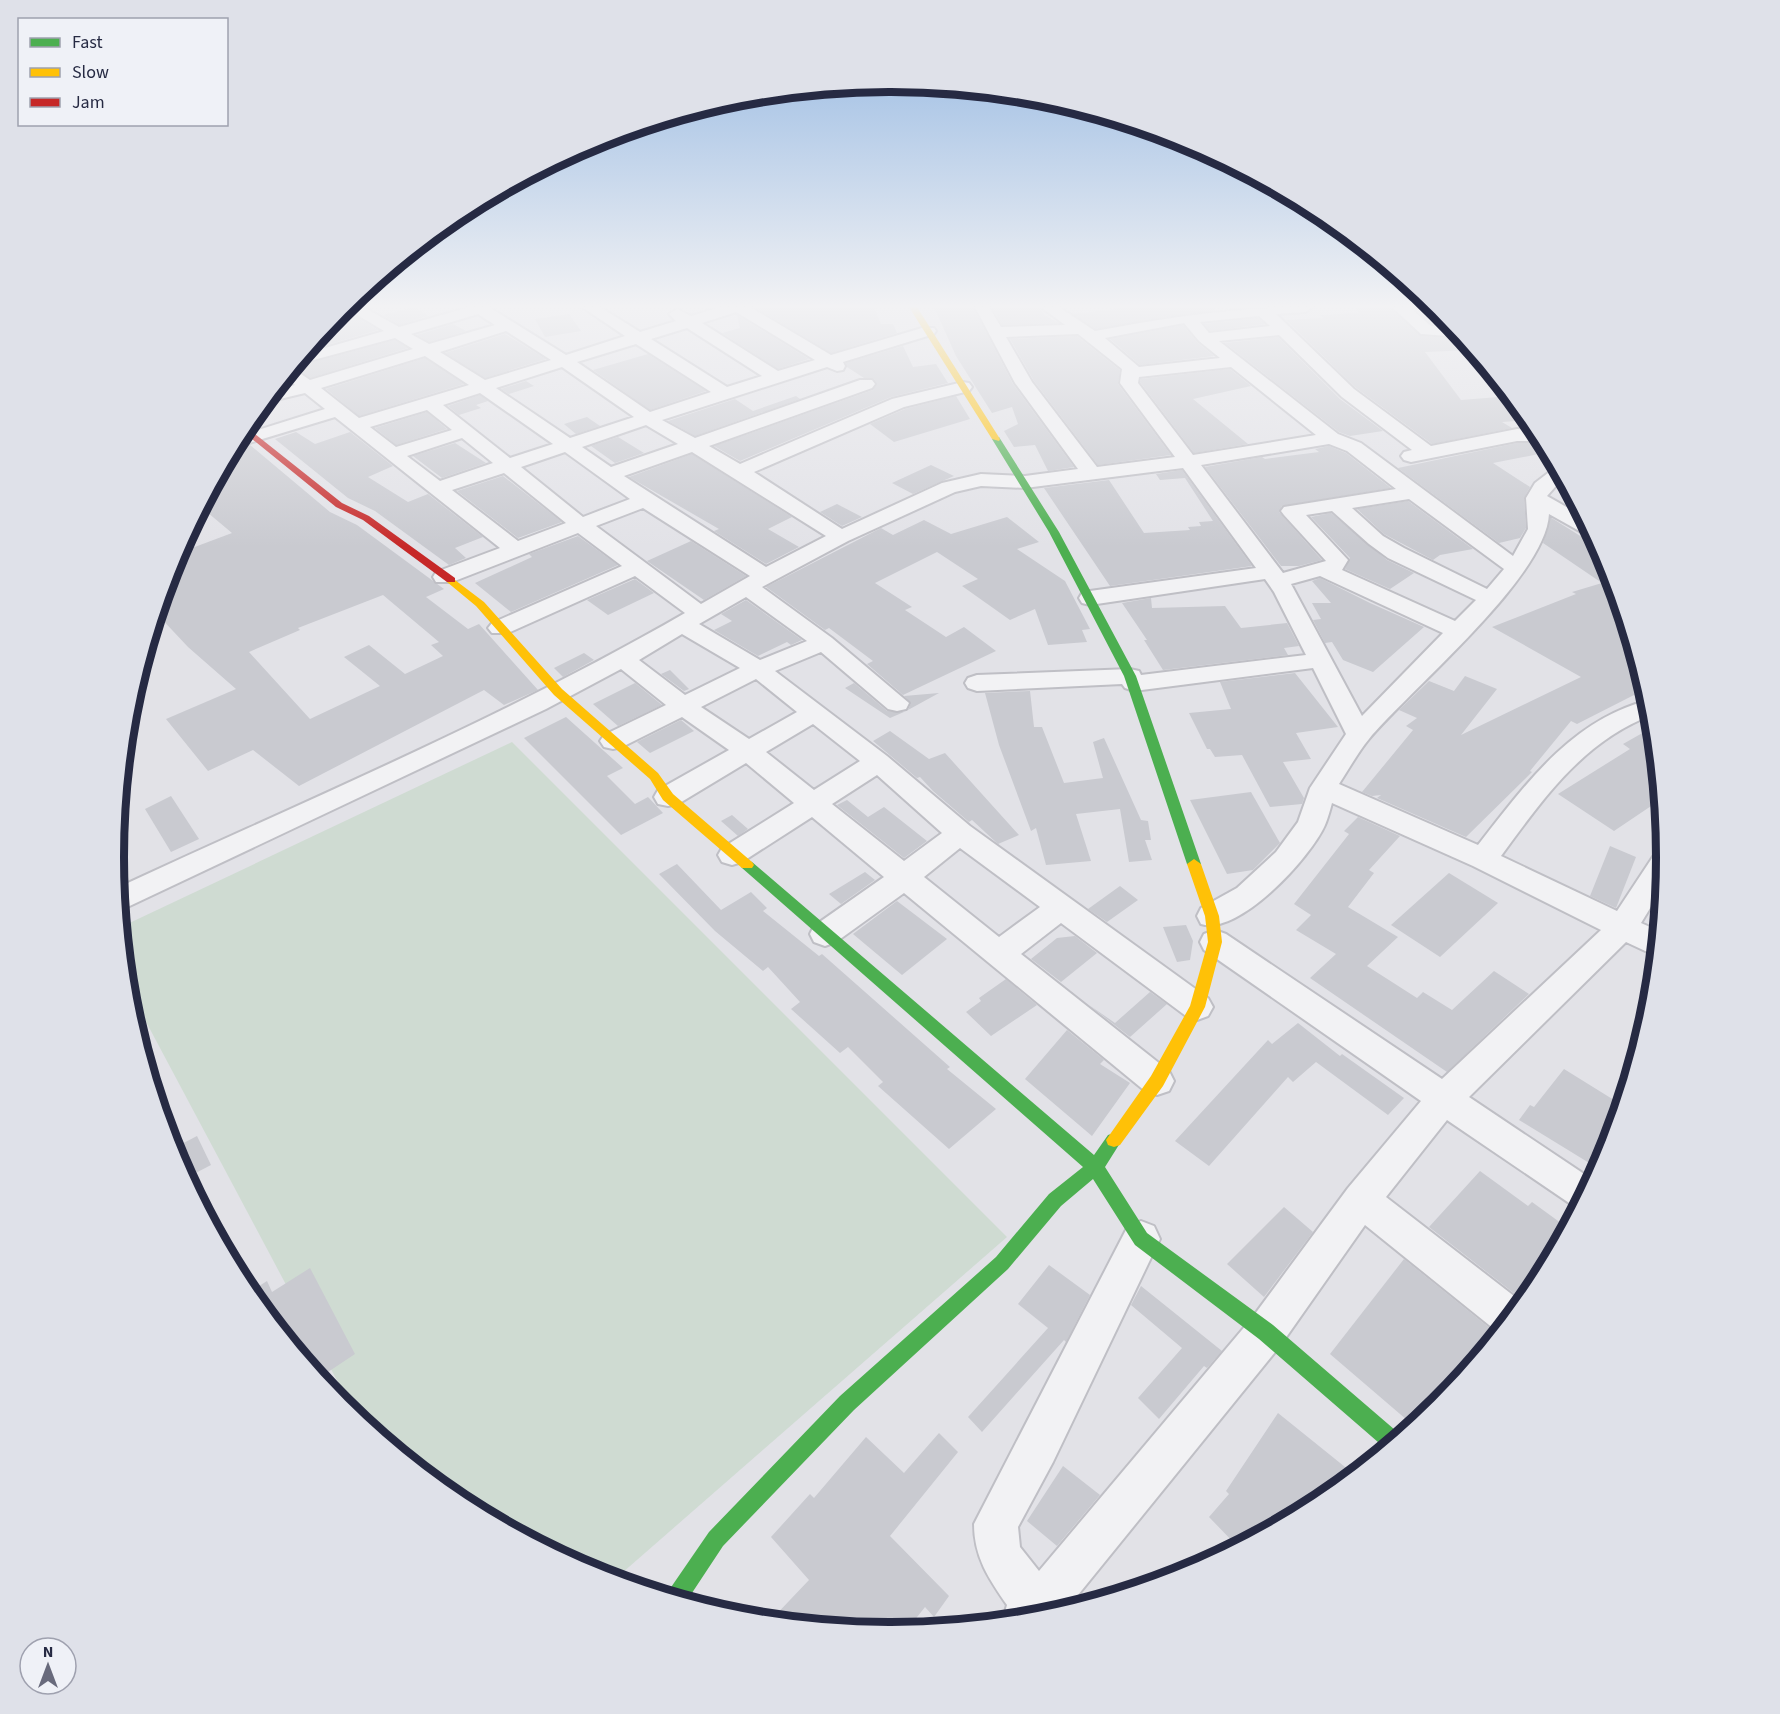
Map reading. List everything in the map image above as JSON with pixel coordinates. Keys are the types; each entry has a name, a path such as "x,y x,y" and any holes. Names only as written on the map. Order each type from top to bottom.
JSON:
{"street":[{"path":"280,395 304,387"},
{"path":"308,387 514,549"},
{"path":"357,426 482,387"},
{"path":"486,387 611,474 756,581 824,643 897,703"},
{"path":"602,387 648,419 739,471 841,537"},
{"path":"715,387 725,393"},
{"path":"435,489 745,387"},
{"path":"611,474 857,387"},
{"path":"871,387 898,403"},
{"path":"680,1592 716,1539 847,1402 1002,1263 1055,1200 1095,1167 1157,1081 1197,1007 1213,929 1132,679 1090,598 1024,482 963,387 898,403 739,471"},
{"path":"1027,387 1091,473"},
{"path":"1132,387 1185,462 1274,577 1321,660 1359,734"},
{"path":"1267,387 1331,438 1354,447 1377,463 1434,510 1516,568"},
{"path":"1342,387 1428,453"},
{"path":"430,403 505,466 637,567 690,618 878,762 960,833 1197,1007"},
{"path":"250,438 338,411"},
{"path":"259,425 263,434 339,505 366,518 480,604 558,692 654,776 668,797 732,855 1095,1167 1141,1239 1266,1332 1389,1438"},
{"path":"393,454 466,431"},
{"path":"1377,463 1517,435 1528,435"},
{"path":"126,896 558,692 623,659 756,581 841,537 962,483 1024,482 1185,462 1331,438"},
{"path":"1213,929 1286,859 1311,825 1323,788 1359,734 1459,632 1516,568 1531,546 1538,529 1539,512 1536,498 1542,487 1554,476"},
{"path":"1090,598 1274,577 1323,569 1335,565 1337,560 1291,511 1413,492"},
{"path":"1536,498 1579,522"},
{"path":"444,577 645,500"},
{"path":"1335,503 1376,540 1396,553 1489,598"},
{"path":"500,628 637,567"},
{"path":"1323,569 1459,632"},
{"path":"613,741 758,669 824,643"},
{"path":"623,659 683,706 748,751 903,879 1157,1081"},
{"path":"977,683 1132,679 1321,660"},
{"path":"1483,859 1562,759 1592,734 1641,710"},
{"path":"668,797 814,713"},
{"path":"732,855 878,762"},
{"path":"1323,788 1483,859 1651,940"},
{"path":"825,934 903,879 960,833"},
{"path":"1041,1607 1266,1332 1360,1200 1443,1100 1623,927 1655,876"},
{"path":"998,954 1062,907"},
{"path":"1213,929 1443,1100 1579,1191"},
{"path":"1360,1200 1504,1313"},
{"path":"1032,1609 1001,1558 996,1539 996,1524 1038,1447 1141,1239"}],"shaded area":[{"path":"512,742 1007,1237 622,1573 551,1544 507,1520 465,1493 385,1433 343,1392 140,1011 128,924"}],"building":[{"path":"332,387 454,387 359,416 326,389"},
{"path":"507,387 531,387 509,394 501,389"},
{"path":"617,387 700,387 706,391 650,410"},
{"path":"875,387 932,387 891,397 740,461 714,446 873,390"},
{"path":"976,387 1015,387 1074,467 1048,471 1035,445 1014,447 1004,431 1018,424 1012,407 992,413"},
{"path":"1039,387 1120,387 1171,455 1098,465"},
{"path":"1144,387 1247,387 1193,399 1248,444 1194,453"},
{"path":"1281,387 1328,387 1340,399 1383,431 1350,436 1339,432"},
{"path":"1355,387 1451,387 1461,400 1501,397 1518,421 1502,422 1512,428 1432,444"},
{"path":"480,395 488,401 476,405 481,408 459,415 448,406"},
{"path":"796,396 800,399 695,436 668,421 735,399 753,411"},
{"path":"956,396 970,419 894,442 870,424 905,409"},
{"path":"427,412 447,429 396,445 375,428"},
{"path":"587,417 600,426 576,434 564,424"},
{"path":"296,432 315,444 350,432 393,466 368,477 408,502 428,494 483,537 455,548 466,558 449,565 375,511 348,498 275,439"},
{"path":"618,437 644,453 615,463 591,446"},
{"path":"455,443 486,463 442,478 413,456"},
{"path":"1517,443 1533,443 1540,454 1493,463 1530,487 1524,498 1526,528 1520,538 1499,543 1398,468"},
{"path":"250,445 330,512 357,525 444,589 426,597 468,629 479,624 538,690 504,705 484,690 299,786 253,750 208,771 166,719 236,689 188,647 162,620 190,549 232,533 206,512 245,446","holes":["383,595 439,642 431,645 443,656 405,674 369,645 344,657 380,686 310,719 249,652 300,630 298,628"]},
{"path":"1329,446 1346,453 1391,488 1282,506 1279,512 1322,560 1299,566 1281,566 1205,467 1262,457 1265,459 1319,452 1315,449"},
{"path":"692,454 792,517 768,529 799,547 766,564 714,531 719,529 629,477"},
{"path":"931,465 954,476 913,494 892,483"},
{"path":"1182,470 1252,566 1110,586 1044,488 1109,480 1144,533 1190,530 1188,527 1201,526 1199,522 1213,521 1185,478 1160,480 1156,474"},
{"path":"503,476 562,522 518,538 457,491"},
{"path":"1408,501 1473,549 1440,555 1433,560 1384,534 1357,509"},
{"path":"837,504 862,517 842,526 820,512"},
{"path":"1331,513 1387,560 1414,573 1390,589 1345,569 1350,558 1311,517"},
{"path":"1007,517 1039,542 1017,549 1065,581 1090,629 1082,630 1087,642 1048,645 1035,609 1010,620 962,586 978,579 937,552 875,583 912,607 905,610 946,637 964,627 996,651 903,695 867,664 873,661 829,628 825,630 766,587 881,528 893,535 924,520 951,534"},
{"path":"1550,517 1587,540 1615,611 1639,698 1634,695 1577,724 1571,721 1530,771 1532,772 1466,837 1377,798 1381,795 1372,796 1362,792 1413,730 1406,726 1417,718 1399,710 1429,681 1454,691 1465,676 1497,689 1461,735 1581,677 1492,627 1576,594 1572,592 1602,583 1543,543"},
{"path":"578,536 618,565 511,612 475,583 532,557 529,554"},
{"path":"691,541 746,576 704,600 647,561"},
{"path":"1320,578 1424,627 1373,672 1343,660 1332,642 1325,643 1313,620 1321,619 1312,603 1331,603 1312,581"},
{"path":"635,579 654,593 608,615 587,600"},
{"path":"1151,598 1152,608 1225,606 1241,628 1287,623 1299,646 1284,648 1288,655 1163,670 1144,640 1147,640 1122,603"},
{"path":"746,600 802,640 791,645 787,642 758,656 714,630 732,621 721,614"},
{"path":"584,653 594,660 563,677 554,668"},
{"path":"670,670 689,689 684,691 661,674"},
{"path":"1295,673 1338,727 1296,733 1311,759 1283,762 1304,798 1302,804 1270,807 1242,755 1215,757 1210,749 1207,749 1189,713 1231,709 1220,682"},
{"path":"635,683 662,705 618,726 593,704"},
{"path":"854,683 887,711 904,712 890,718 845,688"},
{"path":"1030,691 1034,727 1042,727 1064,783 1103,778 1093,742 1104,738 1141,820 1148,821 1151,840 1145,840 1152,860 1129,862 1120,809 1076,814 1091,861 1046,865 1036,828 1031,831 999,745 985,693"},
{"path":"939,693 908,710 911,703 904,696"},
{"path":"566,717 623,768 607,776 635,804 648,797 663,813 621,835 524,738"},
{"path":"681,720 694,731 650,753 637,742"},
{"path":"890,731 929,759 945,753 1019,835 998,844 972,820 969,822 920,777 917,778 873,741"},
{"path":"1645,732 1654,804 1614,831 1558,794 1630,749 1623,744"},
{"path":"1251,792 1280,843 1253,870 1227,874 1190,800"},
{"path":"171,796 199,839 171,852 145,809"},
{"path":"847,800 868,817 884,807 927,841 904,858 837,805"},
{"path":"732,815 748,829 738,836 721,821"},
{"path":"1358,817 1400,836 1369,870 1374,873 1348,907 1398,937 1367,966 1417,998 1423,992 1452,1010 1494,971 1529,994 1447,1072 1310,978 1336,954 1296,930 1311,915 1294,904 1349,834 1344,831"},
{"path":"1610,846 1636,857 1616,908 1590,896"},
{"path":"677,864 721,910 751,892 767,908 763,911 819,956 822,954 950,1067 947,1069 996,1109 949,1149 878,1086 883,1082 848,1047 840,1053 791,1009 800,1002 768,967 763,971 715,931 659,874"},
{"path":"865,872 875,880 841,904 829,894"},
{"path":"1449,873 1498,903 1440,957 1391,925"},
{"path":"1120,886 1138,900 1107,922 1088,909"},
{"path":"897,901 947,939 902,975 853,934"},
{"path":"1186,925 1193,941 1190,960 1177,962 1163,927"},
{"path":"1075,936 1097,953 1061,982 1031,959 1057,938"},
{"path":"1006,979 1037,1005 991,1036 966,1012 981,1001 979,998"},
{"path":"1150,992 1167,1004 1130,1037 1089,1005 1115,1023"},
{"path":"1298,1023 1340,1056 1342,1054 1404,1098 1388,1115 1316,1062 1293,1082 1288,1077 1209,1166 1175,1141 1268,1040 1272,1044"},
{"path":"1067,1030 1104,1060 1100,1064 1130,1083 1092,1136 1025,1079"},
{"path":"1564,1069 1616,1101 1591,1164 1519,1120 1530,1105 1534,1107"},
{"path":"197,1136 211,1165 193,1174 181,1144"},
{"path":"1480,1171 1528,1206 1532,1202 1562,1224 1545,1252 1521,1284 1523,1286 1517,1295 1429,1227"},
{"path":"1284,1207 1313,1232 1264,1297 1227,1264"},
{"path":"1404,1259 1492,1330 1466,1362 1408,1421 1330,1354"},
{"path":"1049,1265 1090,1295 1066,1342 1064,1340 982,1432 968,1417 1048,1328 1018,1304"},
{"path":"310,1268 355,1354 325,1374 283,1323 258,1287 267,1281 272,1292"},
{"path":"1141,1286 1222,1351 1207,1368 1204,1366 1159,1419 1138,1398 1182,1348 1131,1305"},
{"path":"1278,1413 1348,1470 1273,1520 1233,1542 1209,1517 1229,1494 1226,1491"},
{"path":"939,1433 958,1452 890,1536 949,1596 934,1617 925,1607 913,1622 840,1621 777,1614 809,1580 771,1537 810,1494 814,1498 866,1437 904,1473"},
{"path":"1063,1466 1100,1495 1057,1546 1027,1521"}],"traffic: fast":[{"path":"996,439 1054,532 1130,676 1194,864"},
{"path":"747,865 1095,1167 1141,1239 1266,1332 1389,1438"},
{"path":"680,1592 716,1539 847,1403 1002,1263 1055,1200 1095,1167 1114,1140"}],"traffic: slow":[{"path":"963,387 996,439"},
{"path":"451,580 480,604 558,692 654,776 668,797 747,865"},
{"path":"1114,1140 1157,1081 1197,1007 1215,942 1212,916 1194,864"}],"traffic: jam":[{"path":"255,437 339,505 366,518 451,580"}]}
